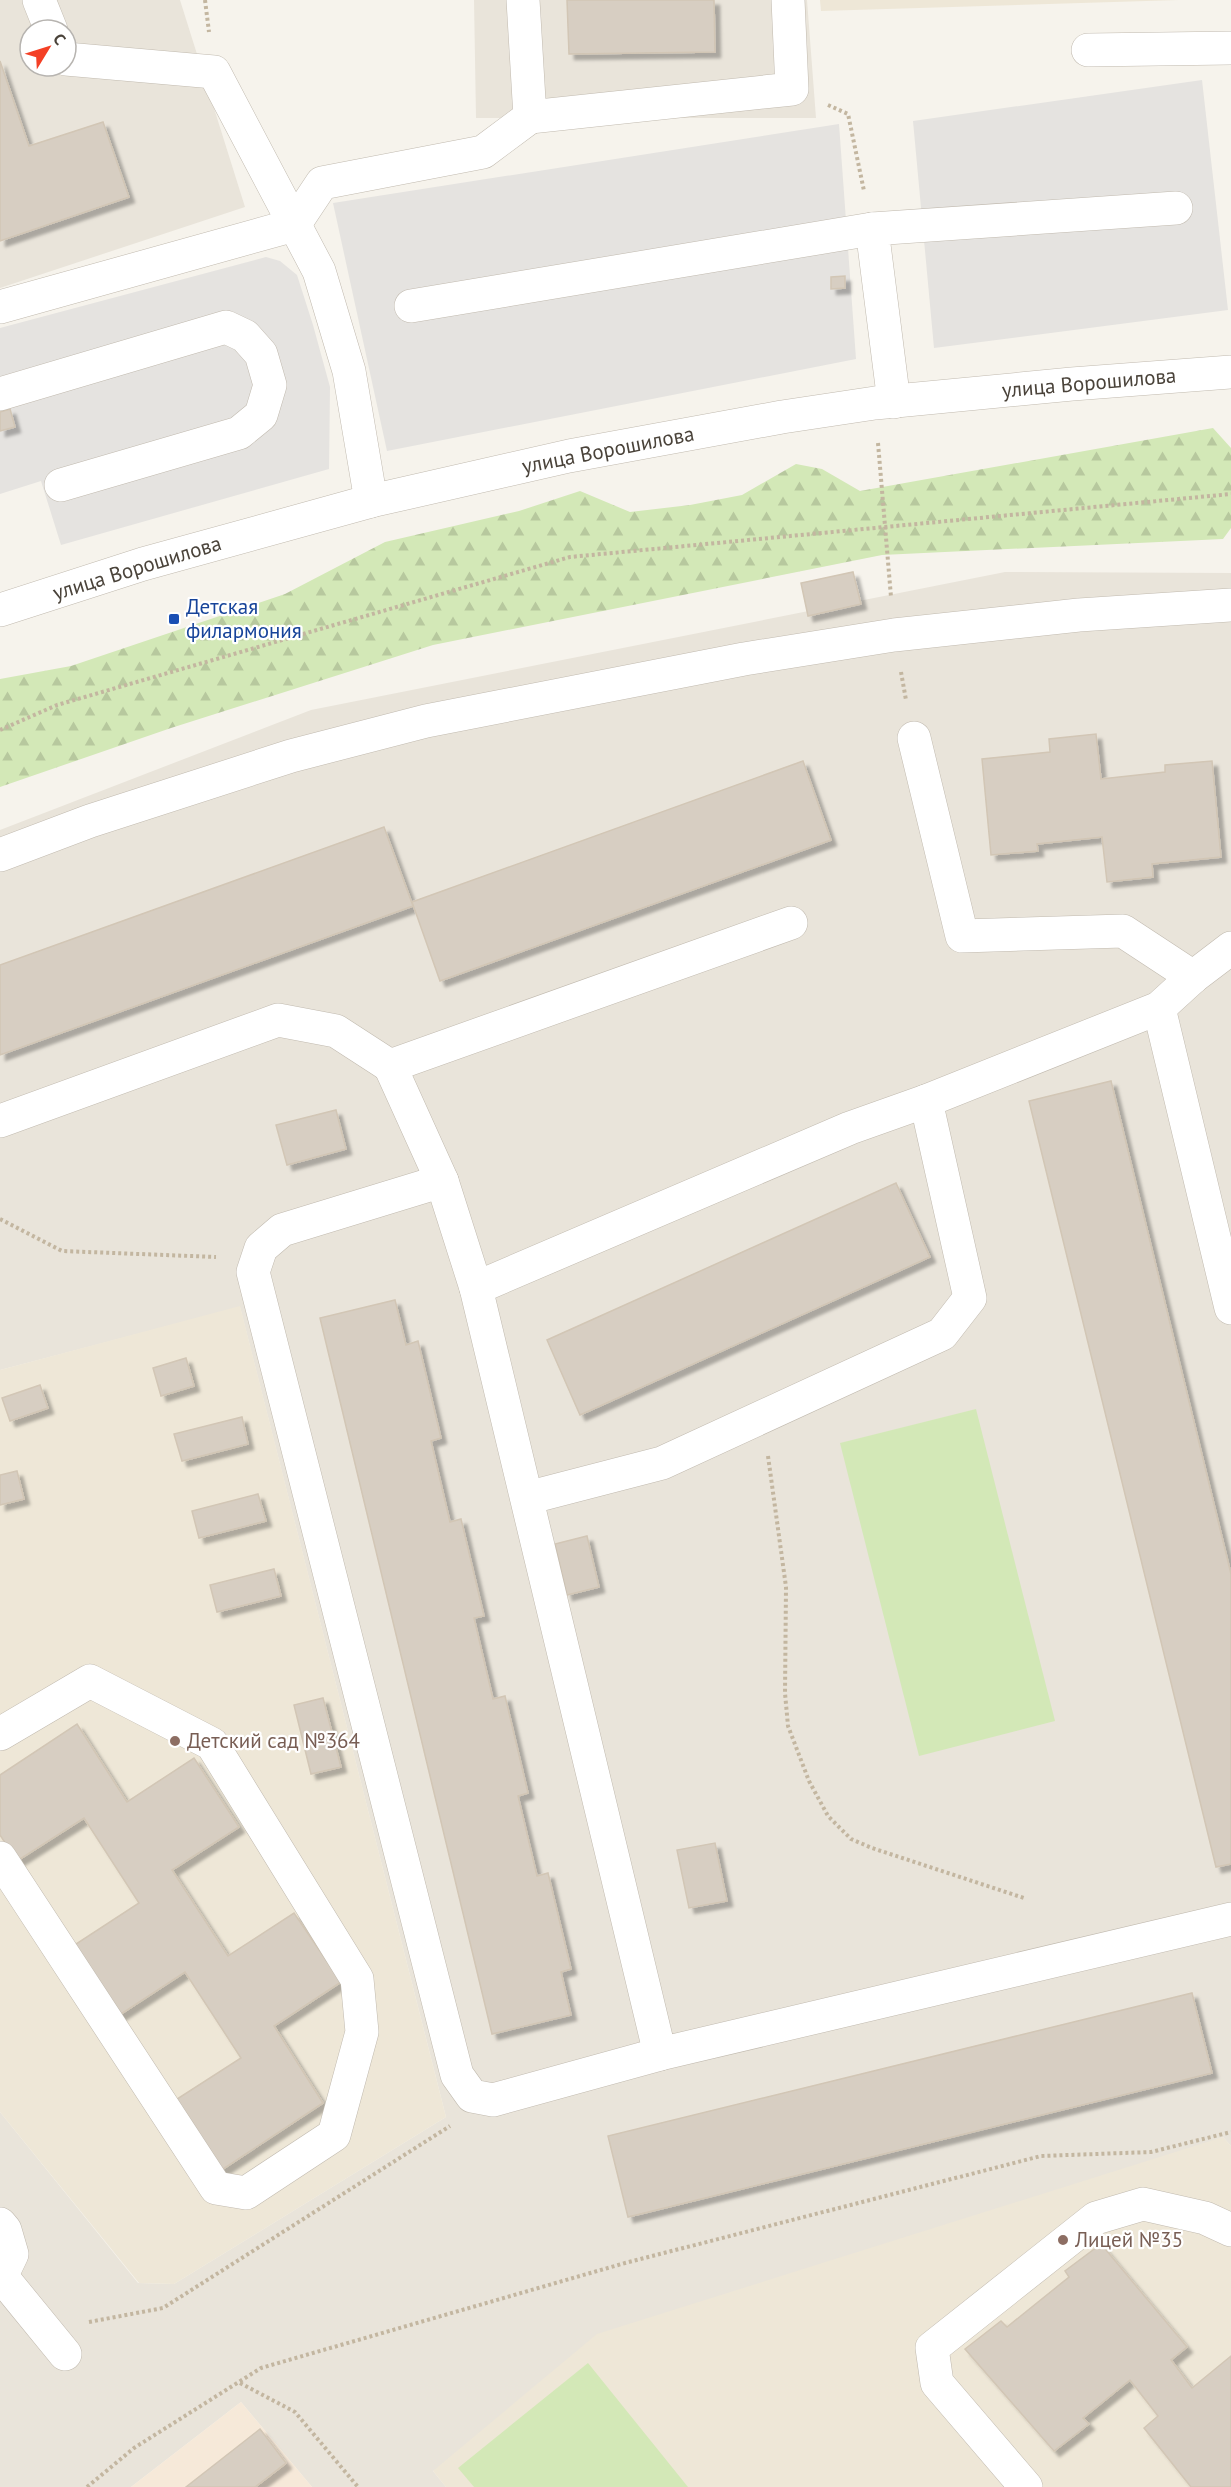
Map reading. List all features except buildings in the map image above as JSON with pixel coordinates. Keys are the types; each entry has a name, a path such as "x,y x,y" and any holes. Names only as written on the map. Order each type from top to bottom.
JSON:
{"street":[{"path":"39,0 46,18"},
{"path":"524,0 530,117"},
{"path":"0,307 294,225 322,183 483,152 530,117 792,89 788,0"},
{"path":"1088,50 1231,48"},
{"path":"78,60 214,72 320,272 348,371 371,501"},
{"path":"411,306 872,229 1176,208"},
{"path":"872,229 884,402"},
{"path":"0,394 226,327 245,336 261,354 270,385 261,415 239,433 61,485"},
{"name":"улица Ворошилова","path":"0,610 143,564 371,501 569,456 782,417 884,402 1231,372"},
{"path":"0,855 90,821 291,756 426,721 744,659 894,635 1079,615 1231,605"},
{"path":"914,738 962,936 1123,931 1193,977"},
{"path":"390,1066 791,923"},
{"path":"476,1288 850,1128 926,1101 1159,1008 1193,977 1231,948"},
{"path":"1159,1008 1231,1308"},
{"path":"0,1121 278,1020 336,1031 390,1066 442,1181 476,1288 660,2054"},
{"path":"527,1498 662,1463 942,1334 970,1298 926,1101"},
{"path":"442,1181 282,1230 261,1248 253,1272 457,2075 472,2096 494,2100 660,2054 1231,1919"},
{"path":"0,1734 90,1681 212,1744 357,1979 362,2032 334,2135 246,2193 216,2188 0,1858"},
{"path":"1026,2487 937,2383 932,2348 1096,2218 1143,2204 1205,2218 1231,2230"},
{"path":"0,2224 5,2230 12,2253 1,2278 55,2342"}],"path":[{"path":"792,89 848,114 872,229"},
{"path":"884,402 885,527 894,635 914,738"},
{"path":"0,730 57,705 570,556 1231,494"},
{"path":"0,1219 62,1251 257,1259"},
{"path":"762,1417 786,1587 785,1693 788,1726 818,1798 828,1816 851,1839 1024,1899"},
{"path":"55,2342 163,2307 449,2127 472,2096"},
{"path":"87,2487 134,2448 261,2368 602,2270 1041,2156 1151,2152 1231,2132"},
{"path":"240,2383 295,2412 358,2487"}],"shaded area":[{"path":"0,0 180,0 245,207 0,288"},
{"path":"474,0 807,0 816,118 476,118"},
{"path":"820,0 1179,0 821,11"},
{"path":"1202,80 1228,310 934,348 913,121"},
{"path":"839,124 856,359 387,451 333,203"},
{"path":"266,257 280,261 297,275 313,325 330,387 329,469 61,545 41,481 0,494 0,328"},
{"path":"1005,572 1231,573 1231,2146 1223,2137 433,2471 446,2487 312,2487 241,2402 131,2487 0,2487 0,2112 138,2283 174,2284 446,2117 240,1307 0,1370 0,830 311,710"},
{"name":"Детский сад №364","path":"240,1306 446,2117 174,2284 139,2283 0,2112 0,1370"},
{"name":"Лицей №35","path":"1223,2137 1231,2146 1231,2487 446,2487 433,2471 597,2334"},
{"path":"241,2402 312,2487 131,2487"}],"green space":[{"path":"1213,428 1231,448 1231,528 1223,539 882,555 433,645 171,728 0,787 0,679 71,666 285,594 385,542 519,511 580,491 630,512 690,505 742,495 796,464 822,469 860,491"},
{"path":"976,1409 1055,1721 919,1756 840,1443"},
{"path":"588,2363 688,2487 474,2487 458,2468"}],"place":[{"name":"Детская филармония","path":"174,619"},
{"name":"Детский сад №364","path":"175,1741"},
{"name":"Лицей №35","path":"1063,2240"}]}
